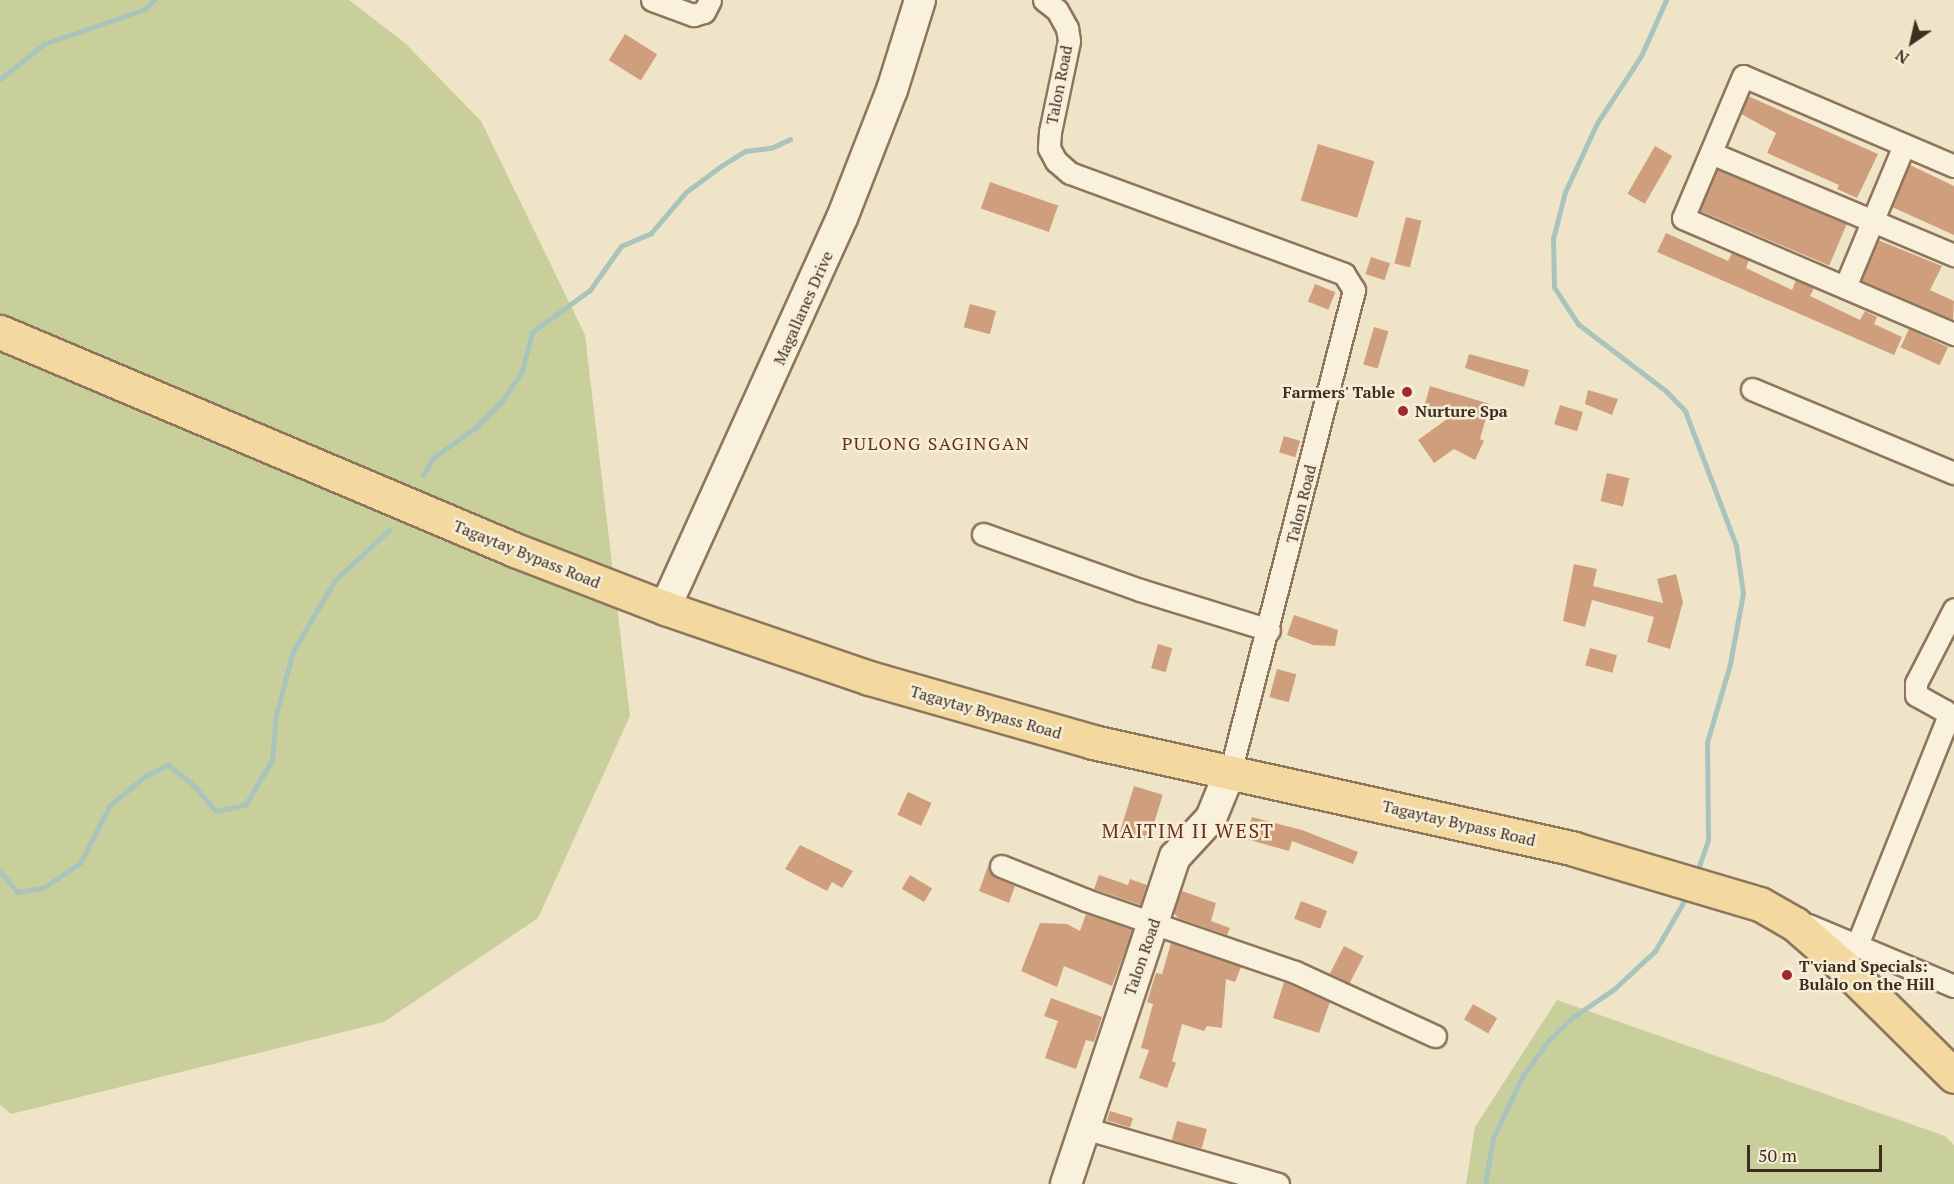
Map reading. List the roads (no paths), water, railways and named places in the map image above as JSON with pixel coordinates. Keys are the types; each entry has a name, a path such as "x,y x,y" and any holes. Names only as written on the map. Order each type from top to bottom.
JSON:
{"main road":[{"name":"Tagaytay Bypass Road","path":"0,332 405,505 665,608 961,707 1230,772 1574,849 1670,875 1747,900 1795,924 1835,959 1954,1076"}],"street":[{"path":"652,0 693,15 704,12 710,0"},
{"name":"Magallanes Drive","path":"665,608 842,218 892,90 920,0"},
{"name":"Talon Road","path":"1044,0 1057,10 1069,41 1061,91 1050,132 1049,148 1056,161 1070,173 1321,265 1352,281 1354,290 1343,343 1230,772 1211,818 1175,857 1066,1184"},
{"path":"1954,166 1743,76 1683,218 1954,334"},
{"path":"1845,287 1904,145"},
{"path":"1711,153 1954,255"},
{"path":"1752,389 1954,473"},
{"path":"982,534 1140,590 1269,630"},
{"path":"1857,945 1948,718 1946,711 1916,695 1916,683 1954,609"},
{"path":"1001,866 1295,972 1435,1036"},
{"path":"1747,900 1954,986"},
{"path":"1084,1128 1278,1184"}],"waterway":[{"path":"0,79 44,44 145,9 154,0"},
{"path":"1666,0 1641,56 1597,123 1565,192 1553,239 1554,287 1578,324 1666,391 1685,411 1736,545 1743,593 1730,664 1707,742 1708,840 1696,874"},
{"path":"423,475 433,458 476,427 502,401 522,371 532,332 590,290 621,246 651,233 686,192 721,166 745,151 771,148 790,139"},
{"path":"0,871 17,892 43,888 80,863 110,805 145,776 168,765 191,783 216,811 245,805 272,760 276,714 293,651 335,580 389,530"},
{"path":"1485,1184 1493,1138 1522,1077 1548,1041 1573,1017 1614,989 1655,951 1688,894"}],"place":[{"name":"Farmers' Table","path":"1407,392"},
{"name":"Nurture Spa","path":"1403,411"},
{"name":"T'viand Specials: Bulalo on the Hill","path":"1787,975"}],"district":[{"name":"PULONG SAGINGAN","path":"936,443"},
{"name":"MAITIM II WEST","path":"1188,830"}]}
